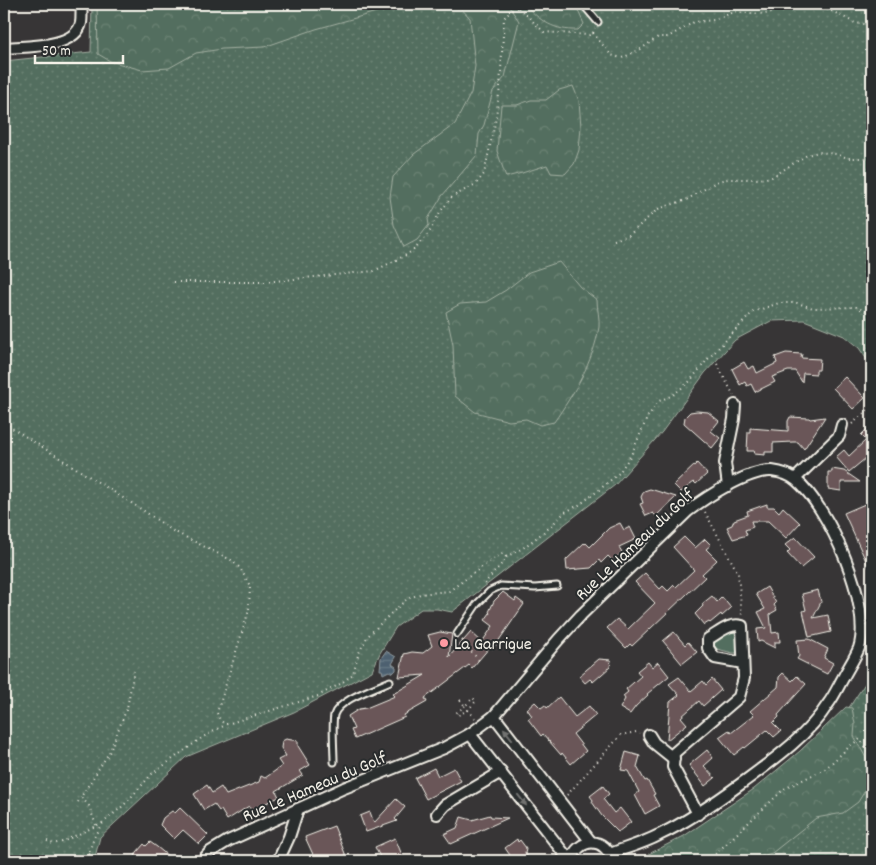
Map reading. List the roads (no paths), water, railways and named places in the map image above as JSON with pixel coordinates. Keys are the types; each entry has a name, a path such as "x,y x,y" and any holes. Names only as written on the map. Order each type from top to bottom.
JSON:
{"street":[{"path":"4,48 53,44 64,41 73,35 81,25 82,4"},
{"path":"728,486 725,463 735,405"},
{"path":"795,479 839,436 842,425"},
{"name":"Rue Le Hameau du Golf","path":"202,861 210,852 228,841 344,788 444,748 470,734 494,716 558,640 649,547 699,502 748,475 770,471 788,475 809,492 825,516 843,553 856,590 862,632 859,648 828,706 803,734 778,756 698,814 611,858"},
{"path":"698,814 673,767 674,753 739,697 744,678 742,626 736,624 708,639 708,648 715,658 743,663"},
{"path":"494,716 591,842"},
{"path":"470,734 570,861"},
{"path":"649,735 654,743 674,759"},
{"path":"438,814 445,804 500,772"},
{"path":"278,861 289,837 298,809"},
{"path":"570,861 573,852 581,845 591,842 602,845 611,858"}],"lane":[{"path":"586,4 586,8 598,22"},
{"path":"457,634 477,604 490,590 501,586 535,588 557,586"},
{"path":"334,762 334,715 338,708 348,700 390,681"}],"water":[{"path":"386,651 396,657 392,664 396,667 396,670 393,673 389,671 383,674 382,670 380,670 381,658"}],"place":[{"name":"La Garrigue","path":"444,643"}]}
